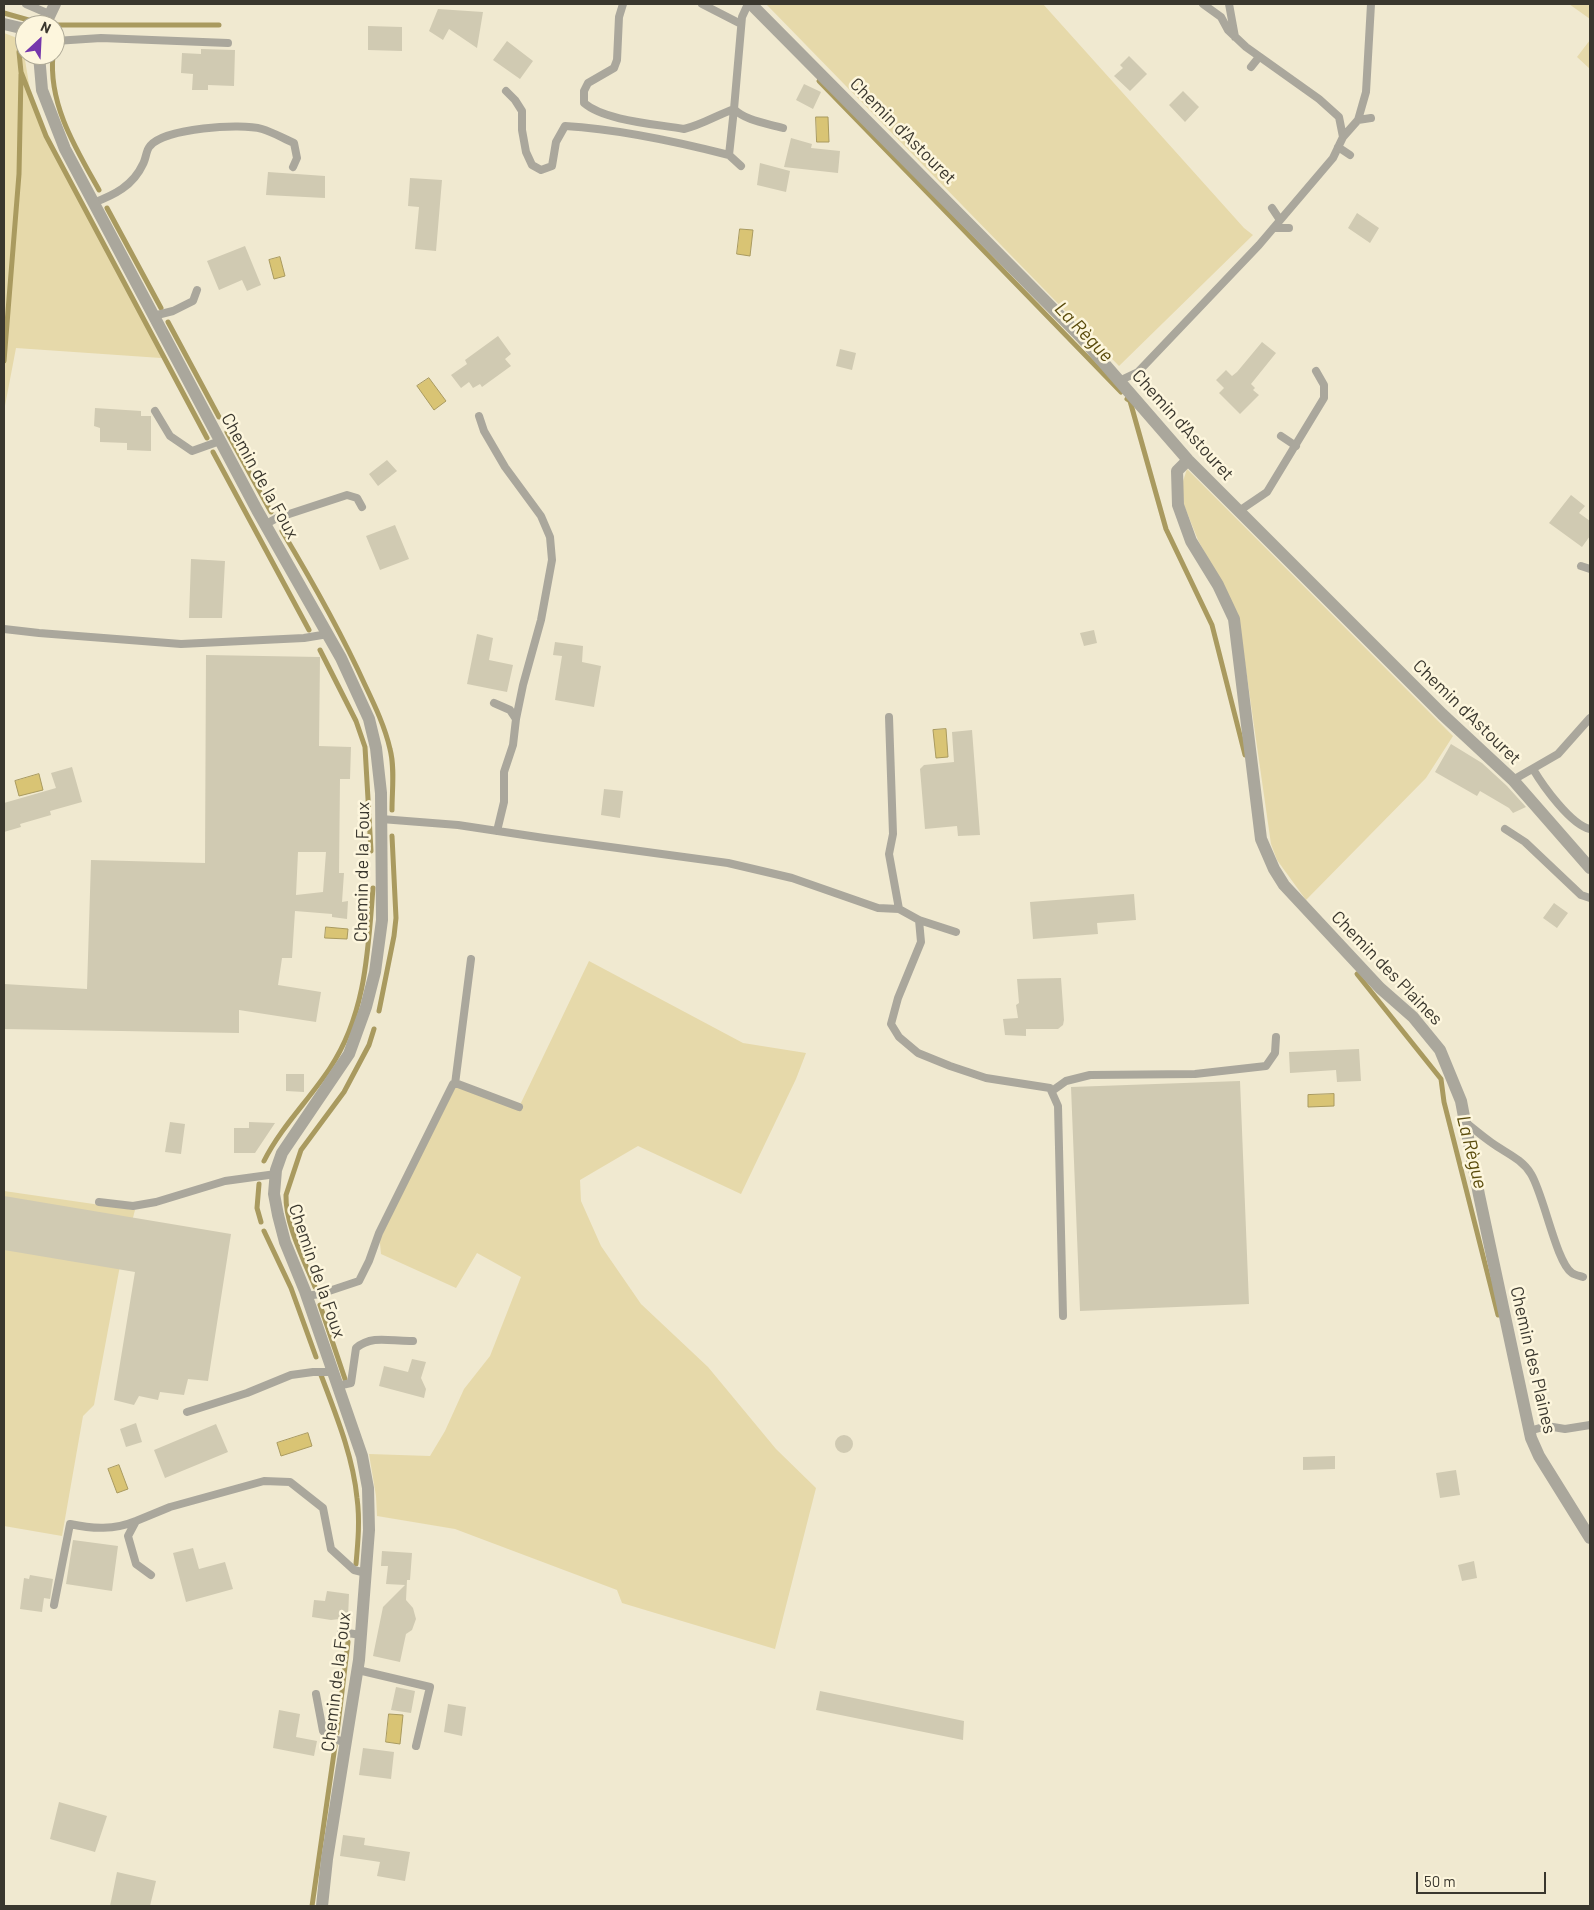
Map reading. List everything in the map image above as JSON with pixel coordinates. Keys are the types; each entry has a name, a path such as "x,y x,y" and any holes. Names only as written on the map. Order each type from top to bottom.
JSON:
{"street":[{"name":"Chemin d'Astouret","path":"750,4 1082,338 1188,460 1442,714 1513,780 1590,868"},
{"name":"Chemin de la Foux","path":"40,65 42,90 64,149 220,441 341,658 369,719 376,748 381,819 382,920 375,972 366,1008 349,1054 282,1154 276,1174 274,1194 285,1242 362,1456 368,1488 369,1530 358,1670 327,1859 322,1906"},
{"name":"Chemin des Plaines","path":"1188,460 1177,471 1178,505 1191,541 1218,585 1234,619 1261,839 1274,869 1284,885 1380,988 1413,1018 1440,1050 1461,1100 1478,1195 1529,1431 1539,1456 1590,1538"}],"lane":[{"path":"26,4 50,14"},
{"path":"623,4 619,16 617,60 614,68 588,83 584,91 584,103 592,110 605,115 684,130 734,109"},
{"path":"702,4 741,24"},
{"path":"729,156 741,24 742,17 750,4"},
{"path":"1203,4 1221,18 1235,37 1319,99 1339,117 1343,137"},
{"path":"1229,4 1235,37"},
{"path":"1119,381 1138,372 1259,245 1333,158 1343,137 1358,120 1366,92 1363,75 1372,4"},
{"path":"1232,22 1238,15"},
{"path":"65,40 101,38 228,42"},
{"path":"1251,67 1259,56"},
{"path":"506,91 522,111 522,130 526,152 532,165 542,170 552,166 556,142 565,126 669,141 729,156 741,166"},
{"path":"734,109 740,115 750,119 783,128"},
{"path":"1358,120 1371,118"},
{"path":"93,203 125,188 134,179 143,165 150,146 169,134 176,132 247,127 262,129 294,143 297,158 293,167"},
{"path":"1338,147 1350,155"},
{"path":"1272,208 1280,220"},
{"path":"1274,228 1289,228"},
{"path":"153,316 173,311 193,301 197,290"},
{"path":"1239,511 1267,492 1324,398 1324,385 1316,371"},
{"path":"155,411 170,436 192,451 220,441"},
{"path":"479,416 484,431 505,467 541,516 550,537 552,560 543,611 516,719 513,745 504,772 504,802 497,831"},
{"path":"1281,436 1296,446"},
{"path":"266,524 277,518 347,495 357,498 362,507"},
{"path":"1581,566 1590,569"},
{"path":"4,628 181,644 304,638 328,634"},
{"path":"494,702 510,710 516,719"},
{"path":"889,717 893,834 889,854 899,909"},
{"path":"1513,780 1558,754 1590,718"},
{"path":"1533,769 1544,787 1563,809 1584,828 1590,829"},
{"path":"381,819 458,825 728,863 792,878 878,908 899,909 919,920 956,932"},
{"path":"1504,829 1525,842 1580,895 1590,898"},
{"path":"919,920 921,942 898,998 891,1024 899,1037 918,1053 950,1066 986,1078 1050,1088 1058,1106 1063,1316"},
{"path":"455,1084 471,959"},
{"path":"1052,1091 1066,1081 1090,1074 1195,1074 1266,1066 1275,1053 1276,1037"},
{"path":"306,1296 320,1294 359,1281 369,1261 379,1233 410,1168 452,1084 455,1084"},
{"path":"455,1084 519,1108"},
{"path":"1465,1122 1492,1144 1518,1158 1531,1173 1541,1195 1565,1264 1572,1273 1583,1277"},
{"path":"99,1202 133,1206 156,1202 225,1181 276,1174"},
{"path":"337,1386 351,1383 356,1348 365,1341 402,1342 413,1340"},
{"path":"187,1412 247,1393 291,1376 313,1372 332,1372"},
{"path":"1529,1431 1548,1426 1565,1428 1590,1426"},
{"path":"54,1605 70,1524 98,1528 121,1528 170,1507 264,1481 290,1482 323,1508 331,1549 354,1570 366,1573"},
{"path":"136,1521 128,1536 136,1564 151,1575"},
{"path":"341,1632 361,1635"},
{"path":"358,1670 430,1687 416,1746"},
{"path":"316,1694 323,1732 332,1739 346,1742"}],"shaded area":[{"path":"766,4 1043,4 1244,228 1253,235 1119,366"},
{"path":"1569,4 1590,4 1590,19"},
{"path":"4,33 15,37 15,65 26,65 30,90 50,142 164,356 161,358 16,348 4,411"},
{"path":"1590,40 1590,69 1577,57"},
{"path":"816,117 828,117 829,142 817,142"},
{"path":"740,229 753,230 750,256 737,254"},
{"path":"280,257 285,276 274,279 269,260"},
{"path":"429,378 446,401 434,410 417,386"},
{"path":"1187,469 1453,736 1426,778 1306,900 1277,860 1271,844 1238,614 1198,540 1184,505 1182,484"},
{"path":"946,729 948,757 936,758 933,730"},
{"path":"39,774 43,790 19,796 15,781"},
{"path":"326,927 348,929 347,939 325,938"},
{"path":"589,961 743,1043 806,1053 796,1079 741,1194 638,1146 580,1180 581,1201 601,1246 641,1304 708,1367 776,1449 816,1488 775,1649 622,1603 617,1590 455,1529 377,1516 376,1496 369,1454 430,1456 445,1431 464,1389 490,1356 521,1277 477,1253 456,1288 381,1254 379,1233 453,1084 519,1107"},
{"path":"1334,1094 1334,1106 1308,1107 1308,1095"},
{"path":"4,1191 135,1210 119,1271 94,1405 83,1416 62,1536 4,1526"},
{"path":"308,1433 312,1446 281,1456 277,1443"},
{"path":"119,1465 128,1489 117,1493 108,1469"},
{"path":"389,1714 403,1715 400,1744 386,1742"}],"building":[{"path":"438,9 483,12 477,48 449,29 443,40 429,31"},
{"path":"368,26 402,27 402,51 368,50"},
{"path":"507,41 533,61 520,79 493,60"},
{"path":"201,49 235,50 234,86 208,85 208,90 192,90 193,74 181,73 182,53 201,54"},
{"path":"1129,56 1147,74 1130,91 1114,76 1123,68 1120,65"},
{"path":"804,84 821,92 813,109 796,100"},
{"path":"1183,91 1199,107 1185,122 1169,105"},
{"path":"791,138 812,144 811,148 840,151 838,173 784,167"},
{"path":"760,163 790,171 786,192 757,185"},
{"path":"268,172 325,176 325,198 266,195"},
{"path":"410,178 442,180 436,251 415,249 419,207 408,206"},
{"path":"1357,213 1379,228 1370,243 1348,228"},
{"path":"245,246 261,285 247,291 242,280 219,290 207,261"},
{"path":"498,336 511,354 505,359 511,366 482,387 480,384 473,388 469,382 461,388 451,375 467,364 465,360"},
{"path":"1262,342 1276,353 1251,384 1255,388 1253,390 1259,395 1240,414 1219,393 1224,388 1216,380 1226,370 1232,376 1237,372"},
{"path":"840,349 856,353 852,370 836,366"},
{"path":"95,408 141,411 141,416 151,416 151,451 127,450 127,443 100,442 100,428 94,426"},
{"path":"387,460 397,471 378,486 369,474"},
{"path":"1571,495 1585,506 1579,513 1590,521 1590,536 1582,547 1549,523"},
{"path":"395,525 409,559 380,570 366,536"},
{"path":"191,559 225,561 222,618 189,618"},
{"path":"1094,630 1097,643 1084,646 1080,633"},
{"path":"477,634 493,638 489,660 513,665 507,692 467,684"},
{"path":"555,642 583,646 582,662 601,666 594,707 555,700 562,656 553,655"},
{"path":"206,655 320,657 319,746 351,747 350,779 340,779 339,873 344,873 342,902 348,901 347,919 332,917 332,914 295,911 292,958 282,958 278,985 321,992 316,1022 239,1010 239,1033 4,1029 4,984 87,989 91,860 205,863","holes":["298,852 326,852 323,892 296,895"]},
{"path":"972,730 980,835 958,836 957,826 925,829 920,769 924,765 954,762 952,732"},
{"path":"1451,744 1482,763 1526,807 1513,813 1509,808 1480,791 1477,796 1435,772"},
{"path":"72,767 82,802 50,811 51,815 20,824 21,827 4,832 4,803 56,788 51,773"},
{"path":"604,789 623,791 620,818 601,815"},
{"path":"1134,894 1136,920 1097,923 1098,934 1033,939 1030,902"},
{"path":"1554,903 1568,913 1557,928 1543,918"},
{"path":"1061,978 1063,1025 1058,1029 1026,1029 1026,1036 1005,1035 1003,1019 1018,1018 1016,1005 1019,1003 1017,979"},
{"path":"1359,1049 1361,1081 1337,1082 1336,1070 1290,1073 1289,1052"},
{"path":"286,1074 304,1074 304,1092 286,1091"},
{"path":"1240,1081 1249,1304 1080,1311 1071,1087"},
{"path":"170,1122 185,1124 181,1154 165,1152"},
{"path":"249,1122 275,1123 255,1153 234,1153 234,1128 249,1128"},
{"path":"4,1196 231,1234 208,1381 188,1379 184,1395 160,1392 158,1400 139,1396 134,1405 114,1400 135,1272 4,1250"},
{"path":"412,1359 426,1362 421,1378 426,1389 424,1398 379,1386 384,1366 408,1372"},
{"path":"136,1423 142,1442 126,1447 120,1429"},
{"path":"216,1424 228,1452 165,1478 154,1450"},
{"path":"844,1435 850,1438 853,1444 850,1450 844,1453 838,1450 835,1444 838,1438"},
{"path":"1335,1456 1335,1469 1303,1470 1303,1457"},
{"path":"1456,1470 1460,1495 1440,1498 1436,1473"},
{"path":"73,1540 118,1546 112,1591 66,1584"},
{"path":"193,1548 199,1569 225,1562 233,1589 186,1602 173,1553"},
{"path":"382,1551 412,1553 410,1580 407,1580 406,1600 413,1608 416,1619 412,1630 406,1634 400,1662 373,1656 383,1607 405,1585 386,1584 388,1566 381,1566"},
{"path":"1474,1561 1477,1578 1462,1581 1458,1565"},
{"path":"30,1575 53,1579 50,1599 44,1598 42,1612 20,1609 24,1578 29,1579"},
{"path":"327,1591 349,1594 348,1618 331,1620 312,1617 314,1600 325,1601"},
{"path":"396,1687 415,1691 411,1713 391,1710"},
{"path":"820,1691 964,1721 963,1740 816,1710"},
{"path":"448,1704 466,1707 462,1736 444,1732"},
{"path":"279,1710 300,1714 296,1737 317,1741 314,1756 273,1748"},
{"path":"363,1748 394,1752 391,1779 359,1775"},
{"path":"59,1802 107,1816 95,1852 50,1839"},
{"path":"343,1835 365,1838 364,1845 410,1852 405,1881 377,1876 380,1862 340,1856"},
{"path":"117,1872 156,1881 150,1906 110,1906"}],"waterway":[{"path":"4,13 15,16"},
{"path":"65,25 219,25"},
{"path":"20,65 21,72 46,136 207,438"},
{"path":"53,65 55,91 59,108 73,142 99,190"},
{"path":"4,361 19,174 21,74"},
{"name":"La Règue","path":"819,81 1121,392"},
{"path":"107,208 161,308"},
{"path":"168,322 219,417"},
{"name":"La Règue","path":"1127,399 1130,401 1166,529 1212,625 1245,755"},
{"path":"227,432 271,512"},
{"path":"213,452 309,630"},
{"path":"282,531 336,626 383,725 392,764 392,810"},
{"path":"320,650 356,721 365,747 371,851"},
{"path":"379,1011 396,918 392,836"},
{"path":"264,1161 287,1125 330,1068 351,1026 358,1004 367,958 373,888"},
{"name":"La Règue","path":"1357,974 1441,1079 1444,1102 1498,1315"},
{"path":"315,1287 292,1229 286,1195 301,1150 344,1092 369,1045 374,1029"},
{"path":"259,1184 257,1208 261,1222"},
{"path":"264,1231 291,1288 316,1357"},
{"path":"320,1305 345,1379"},
{"path":"321,1375 343,1436 355,1482 359,1523 356,1564"},
{"path":"337,1733 348,1642"},
{"path":"312,1906 335,1746"}]}
